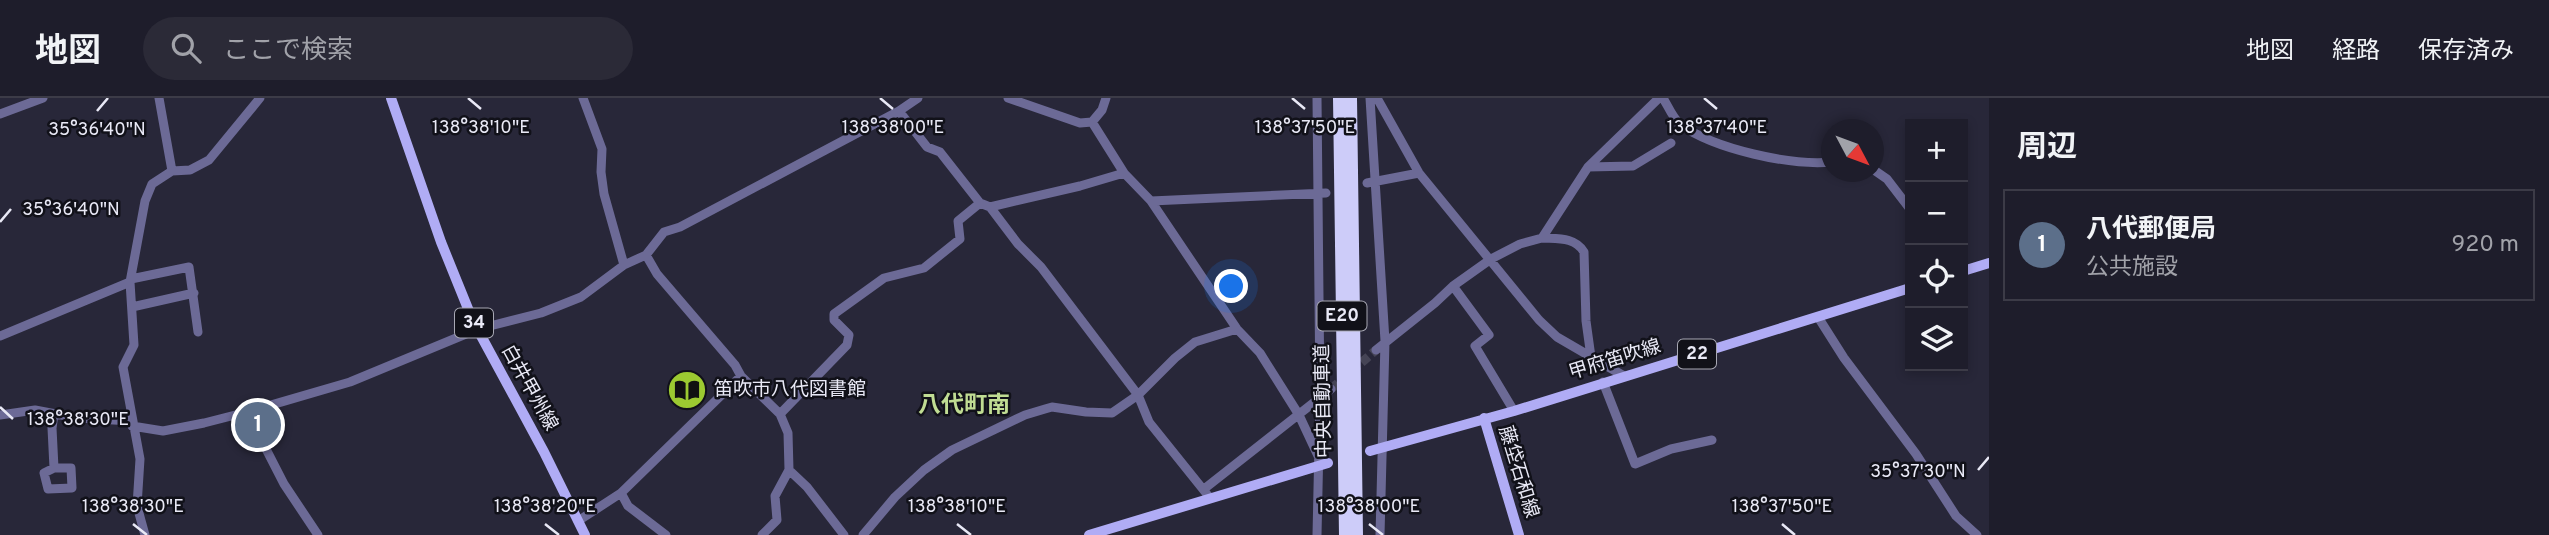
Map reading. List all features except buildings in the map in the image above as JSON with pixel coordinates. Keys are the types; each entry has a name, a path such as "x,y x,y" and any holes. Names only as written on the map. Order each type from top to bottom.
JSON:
{"highway":[{"name":"中央自動車道","path":"1339,98 1345,535"},
{"name":"中央自動車道","path":"1351,98 1357,535"},
{"path":"1356,425 1365,535"}],"main road":[{"name":"白井甲州線","path":"391,98 442,242 478,329 585,535"},
{"path":"1968,269 1989,263"},
{"name":"甲府笛吹線","path":"1376,449 1514,411 1905,290"},
{"name":"藤垈石和線","path":"1484,418 1519,535"},
{"path":"1089,535 1111,532 1207,494 1323,463"}],"street":[{"path":"1,111 43,98"},
{"path":"159,98 172,171"},
{"path":"145,535 137,506 140,459 123,367 134,345 131,280 145,201 152,184 172,171 190,170 209,160 260,98"},
{"path":"583,98 603,149 604,194 624,265"},
{"path":"0,415 35,410 76,418 132,423 163,430 247,412 350,382 478,329 541,313 581,297 624,265 646,255 664,232 680,227 899,111 918,98"},
{"path":"1008,98 1080,123 1092,122 1102,110 1106,98"},
{"path":"1317,98 1322,194 1320,398 1323,463 1318,535"},
{"path":"1370,98 1370,182 1385,341 1376,449 1380,535"},
{"path":"1377,98 1419,173 1539,320 1557,337 1624,376"},
{"path":"1542,238 1588,167 1661,98 1678,123 1720,145 1776,158 1821,163"},
{"path":"899,111 927,147 940,152 980,203 990,207 1018,244 1041,267 1138,395 1149,422 1207,494 1331,389"},
{"path":"1092,122 1124,173 1151,201 1237,329 1260,353 1299,415 1323,463"},
{"path":"1588,167 1633,166 1671,143"},
{"path":"990,207 1124,173"},
{"path":"1370,182 1419,173"},
{"path":"1884,177 1905,202"},
{"path":"1151,201 1322,194"},
{"path":"780,414 847,345 849,335 834,320 834,314 884,278 924,268 953,247 960,239 958,221 980,203"},
{"path":"1376,350 1453,286 1491,259 1520,244 1542,238 1570,240 1580,245 1584,252 1586,321 1591,357"},
{"path":"646,255 657,274 735,365 741,376 780,414 788,433 789,470 775,496 777,520 762,535"},
{"path":"0,336 131,280 189,267 198,332"},
{"path":"1453,286 1489,335 1475,346 1514,411"},
{"path":"132,307 194,293"},
{"path":"1818,317 1844,358 1916,454 1956,516 1977,535"},
{"path":"863,535 895,497 924,470 961,445 1025,415 1052,407 1112,413 1138,395 1195,342 1237,329"},
{"path":"578,521 621,493 741,376"},
{"path":"1603,382 1635,464 1671,449 1712,440"},
{"path":"247,412 284,484 318,535"},
{"path":"54,414 54,468"},
{"path":"789,470 807,487 844,535"},
{"path":"621,493 628,506 666,535"}],"tunnel":[{"path":"1331,389 1376,350"}],"place":[{"name":"笛吹市八代図書館","path":"687,390"},
{"name":"八代郵便局","path":"258,425"}],"district":[{"name":"八代町南","path":"964,406"}]}
